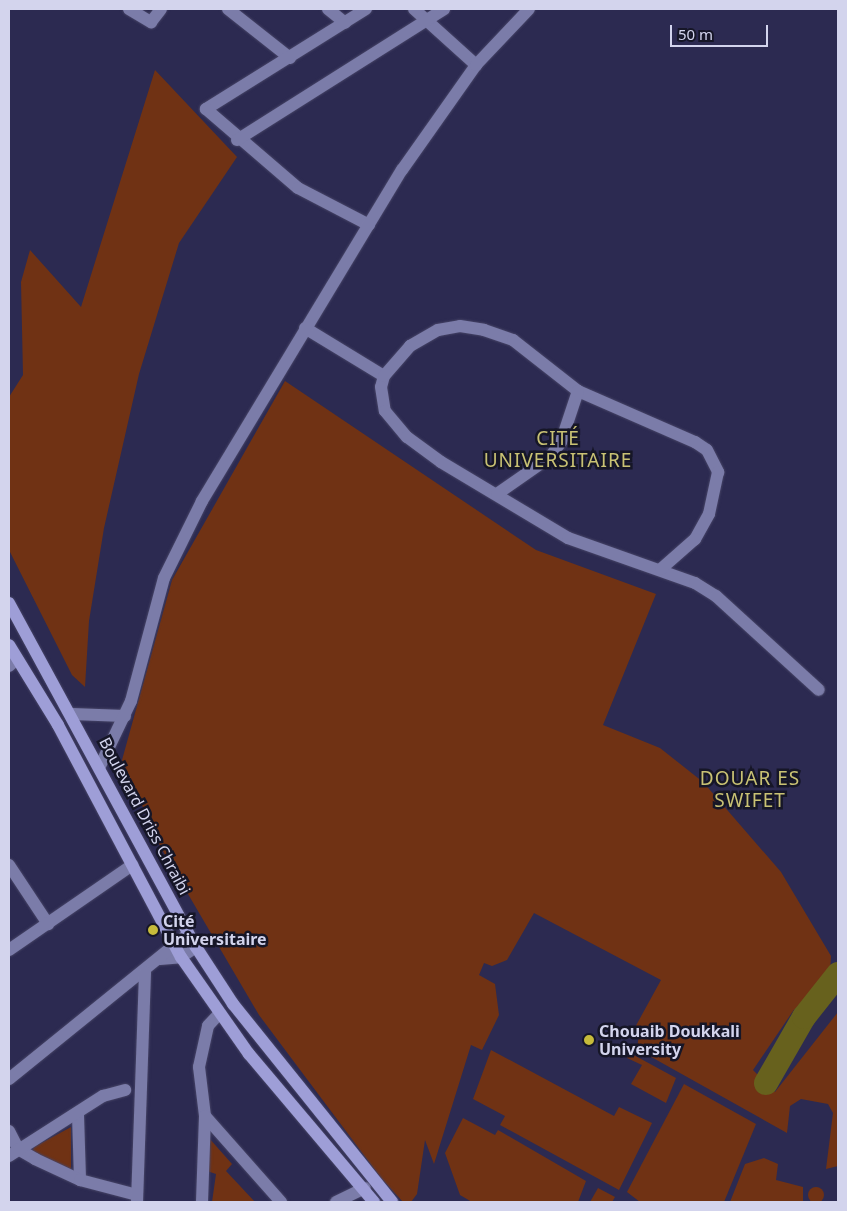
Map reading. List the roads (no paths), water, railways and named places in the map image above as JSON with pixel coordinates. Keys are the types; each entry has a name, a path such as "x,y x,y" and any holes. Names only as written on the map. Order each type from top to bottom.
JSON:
{"main road":[{"name":"Boulevard Driss Chraibi","path":"9,603 72,714 196,947 233,1004 392,1202"},
{"path":"9,645 12,663 58,725 181,957 219,1014 365,1188 374,1202"}],"street":[{"path":"129,9 150,22 161,9"},
{"path":"228,9 290,58"},
{"path":"328,9 345,23"},
{"path":"366,9 206,109 237,140 298,188 369,225"},
{"path":"414,9 476,65"},
{"path":"237,140 444,9"},
{"path":"100,766 125,716 164,578 182,536 305,328 402,170 476,65 529,9"},
{"path":"661,569 704,529 718,472 713,460 695,442 578,391 513,340 460,326 421,339 384,376 381,387 385,411 407,437 568,538 601,553 661,569 716,596 819,690"},
{"path":"305,328 384,376"},
{"path":"498,494 550,457 561,442 578,391"},
{"path":"72,714 125,716"},
{"path":"9,865 48,924"},
{"path":"9,950 132,865"},
{"path":"9,1079 145,972 173,944 188,934"},
{"path":"160,959 181,957 196,947"},
{"path":"13,1153 80,1180 137,1198 145,972"},
{"path":"202,1202 205,1116 201,1053 208,1026 219,1014"},
{"path":"13,1153 78,1115 103,1096 125,1090"},
{"path":"78,1115 80,1180"},
{"path":"205,1116 281,1202"},
{"path":"9,1131 13,1153"},
{"path":"336,1202 365,1188"}],"waterway":[{"path":"766,1083 804,1017 838,974"}],"place":[{"name":"Cité Universitaire","path":"153,930"},
{"name":"Chouaib Doukkali University","path":"589,1040"}],"district":[{"name":"CITÉ UNIVERSITAIRE","path":"558,450"},
{"name":"DOUAR ES SWIFET","path":"750,790"}]}
